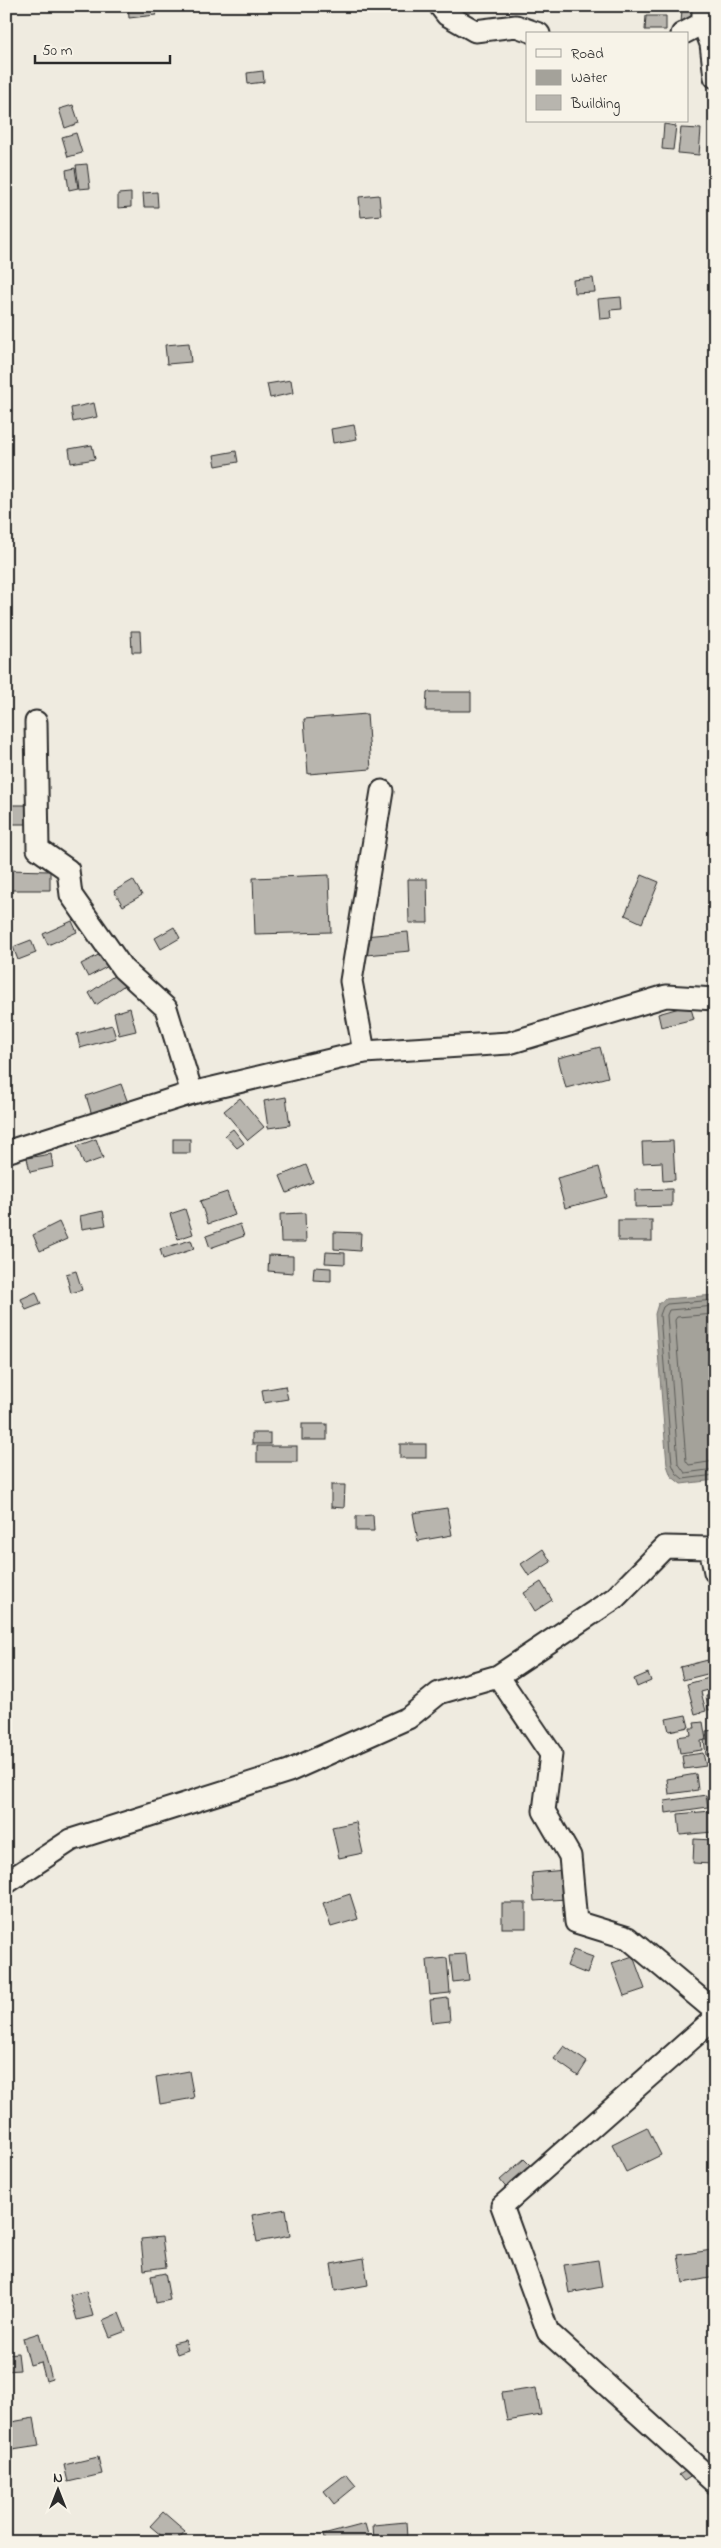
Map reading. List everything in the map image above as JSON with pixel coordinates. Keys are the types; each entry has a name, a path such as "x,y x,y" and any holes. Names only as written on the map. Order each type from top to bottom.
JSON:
{"street":[{"path":"440,6 447,14 475,31 516,26 533,32"},
{"path":"684,32 703,15 711,44 715,77"},
{"path":"36,722 38,849 68,870 71,895 124,969 166,1008 192,1093"},
{"path":"364,1052 351,981 382,792"},
{"path":"6,1152 192,1093 364,1052 509,1043 666,996 715,999"},
{"path":"6,1883 71,1840 289,1771 408,1718 440,1693 498,1676 615,1598 665,1546 710,1548 715,1572"},
{"path":"498,1676 551,1754 544,1811 570,1856 576,1922 628,1938 715,2011"},
{"path":"715,2018 502,2206 548,2332 715,2483"}],"water":[{"path":"715,1295 715,1480 681,1484 671,1476 667,1465 655,1314 658,1304 665,1299"}],"building":[{"path":"128,6 154,6 156,15 129,18"},
{"path":"584,6 602,6 602,10 584,10"},
{"path":"643,6 675,6 675,11 643,11"},
{"path":"682,9 695,9 695,23 681,23"},
{"path":"646,16 666,16 666,30 645,30"},
{"path":"263,71 264,82 248,84 247,73"},
{"path":"73,105 79,123 65,128 59,109"},
{"path":"664,124 676,126 673,150 662,149"},
{"path":"681,128 701,129 699,155 678,153"},
{"path":"76,133 82,153 68,157 62,137"},
{"path":"87,164 90,188 79,189 76,165"},
{"path":"75,168 78,188 69,190 66,170"},
{"path":"157,192 158,207 144,207 143,193"},
{"path":"131,193 131,207 118,208 118,194"},
{"path":"379,195 381,215 361,217 359,197"},
{"path":"593,278 595,292 574,293 573,280"},
{"path":"621,297 622,309 610,310 611,318 600,319 598,299"},
{"path":"189,343 191,362 167,364 165,345"},
{"path":"291,380 293,393 270,398 267,384"},
{"path":"94,403 97,417 73,422 71,408"},
{"path":"354,425 357,439 333,443 331,429"},
{"path":"92,445 95,459 71,463 69,449"},
{"path":"236,451 238,462 216,466 214,455"},
{"path":"131,631 140,631 141,652 132,652"},
{"path":"427,692 471,692 471,711 426,711"},
{"path":"367,714 371,769 308,774 304,719"},
{"path":"6,805 30,805 30,824 6,824"},
{"path":"6,870 50,871 50,890 6,890"},
{"path":"329,875 331,932 255,934 253,878"},
{"path":"642,875 659,882 642,923 625,915"},
{"path":"408,879 427,879 428,923 409,923"},
{"path":"133,880 142,895 123,906 114,891"},
{"path":"72,921 77,932 48,945 43,934"},
{"path":"174,927 180,938 161,949 155,938"},
{"path":"408,932 410,951 366,955 364,936"},
{"path":"31,940 36,953 18,960 13,947"},
{"path":"108,950 114,963 88,977 81,964"},
{"path":"118,973 126,984 96,1005 89,993"},
{"path":"690,1005 694,1019 661,1027 658,1014"},
{"path":"130,1008 136,1031 119,1035 114,1013"},
{"path":"112,1025 116,1038 80,1048 77,1034"},
{"path":"600,1047 608,1077 566,1088 558,1058"},
{"path":"121,1084 128,1103 92,1115 86,1096"},
{"path":"286,1097 290,1125 268,1128 264,1101"},
{"path":"240,1098 264,1127 248,1140 224,1111"},
{"path":"233,1129 244,1143 237,1148 225,1135"},
{"path":"96,1139 103,1158 84,1165 77,1146"},
{"path":"173,1139 190,1139 190,1153 173,1153"},
{"path":"673,1141 675,1180 663,1181 662,1162 643,1163 642,1142"},
{"path":"51,1154 53,1167 30,1172 27,1158"},
{"path":"306,1165 313,1182 287,1193 280,1176"},
{"path":"599,1167 607,1197 565,1208 557,1178"},
{"path":"672,1189 672,1206 635,1207 635,1190"},
{"path":"227,1192 235,1215 208,1224 200,1201"},
{"path":"185,1209 193,1234 178,1239 170,1214"},
{"path":"103,1211 106,1225 82,1229 80,1216"},
{"path":"305,1213 306,1242 281,1242 280,1214"},
{"path":"618,1220 652,1220 652,1241 618,1241"},
{"path":"59,1222 67,1239 40,1251 33,1235"},
{"path":"240,1224 244,1236 210,1248 206,1236"},
{"path":"334,1232 361,1233 360,1251 334,1249"},
{"path":"191,1240 194,1249 163,1259 160,1249"},
{"path":"326,1252 345,1253 345,1264 325,1263"},
{"path":"269,1255 293,1256 293,1273 268,1271"},
{"path":"314,1267 331,1268 331,1281 313,1280"},
{"path":"76,1271 82,1290 71,1293 66,1274"},
{"path":"36,1292 41,1304 26,1310 21,1299"},
{"path":"285,1386 288,1399 264,1403 262,1390"},
{"path":"302,1424 327,1424 327,1440 302,1440"},
{"path":"252,1433 270,1433 270,1444 252,1444"},
{"path":"400,1444 426,1444 426,1458 400,1458"},
{"path":"257,1446 297,1446 297,1462 257,1462"},
{"path":"331,1485 345,1485 344,1508 331,1507"},
{"path":"447,1508 452,1535 418,1541 413,1513"},
{"path":"373,1515 374,1531 356,1531 356,1516"},
{"path":"543,1549 551,1562 529,1576 521,1564"},
{"path":"541,1582 552,1600 535,1611 524,1593"},
{"path":"708,1660 711,1673 683,1680 680,1667"},
{"path":"648,1673 651,1681 637,1687 634,1679"},
{"path":"709,1678 712,1689 701,1692 706,1711 695,1714 687,1684"},
{"path":"715,1695 715,1709 708,1710 706,1696"},
{"path":"686,1715 689,1727 669,1731 666,1719"},
{"path":"703,1722 706,1740 701,1741 702,1750 680,1753 677,1737 691,1735 690,1728 695,1728 694,1723"},
{"path":"715,1730 715,1754 706,1755 704,1740 707,1740 706,1731"},
{"path":"703,1753 706,1766 684,1769 682,1756"},
{"path":"715,1764 715,1783 712,1783 709,1765"},
{"path":"696,1774 698,1790 669,1794 667,1779"},
{"path":"706,1795 708,1807 666,1813 665,1801"},
{"path":"711,1811 713,1832 680,1835 678,1814"},
{"path":"356,1822 363,1853 339,1858 332,1827"},
{"path":"694,1839 713,1840 712,1864 693,1863"},
{"path":"565,1870 567,1899 534,1901 532,1873"},
{"path":"350,1894 358,1919 331,1927 323,1903"},
{"path":"502,1903 526,1903 526,1928 502,1928"},
{"path":"573,1950 593,1957 587,1974 567,1966"},
{"path":"466,1954 469,1980 453,1982 450,1955"},
{"path":"633,1956 645,1989 624,1996 612,1963"},
{"path":"447,1958 450,1993 430,1995 427,1960"},
{"path":"448,1998 450,2021 432,2023 430,2000"},
{"path":"564,2046 587,2062 578,2076 554,2059"},
{"path":"189,2071 194,2098 160,2104 156,2077"},
{"path":"647,2127 661,2155 626,2172 612,2144"},
{"path":"524,2159 533,2168 508,2190 500,2180"},
{"path":"286,2209 290,2236 257,2242 252,2215"},
{"path":"162,2237 166,2267 144,2270 141,2239"},
{"path":"712,2250 715,2277 683,2283 678,2255"},
{"path":"364,2258 368,2285 335,2291 331,2264"},
{"path":"598,2260 602,2287 569,2293 564,2265"},
{"path":"165,2273 170,2300 156,2303 151,2276"},
{"path":"86,2291 93,2316 77,2320 70,2295"},
{"path":"119,2313 126,2331 110,2337 103,2320"},
{"path":"39,2333 52,2379 46,2381 41,2362 30,2365 23,2338"},
{"path":"185,2340 188,2350 177,2354 173,2343"},
{"path":"18,2353 20,2370 6,2371 6,2354"},
{"path":"536,2388 541,2415 507,2421 502,2393"},
{"path":"34,2418 39,2446 6,2451 6,2423"},
{"path":"98,2457 102,2474 68,2482 64,2465"},
{"path":"691,2467 695,2474 684,2481 679,2475"},
{"path":"346,2474 356,2486 334,2504 324,2491"},
{"path":"163,2512 185,2531 176,2542 169,2542 150,2526"},
{"path":"406,2522 407,2538 374,2540 373,2525"},
{"path":"6,2523 9,2523 11,2542 6,2542"},
{"path":"365,2524 370,2542 325,2542 323,2535"}]}
